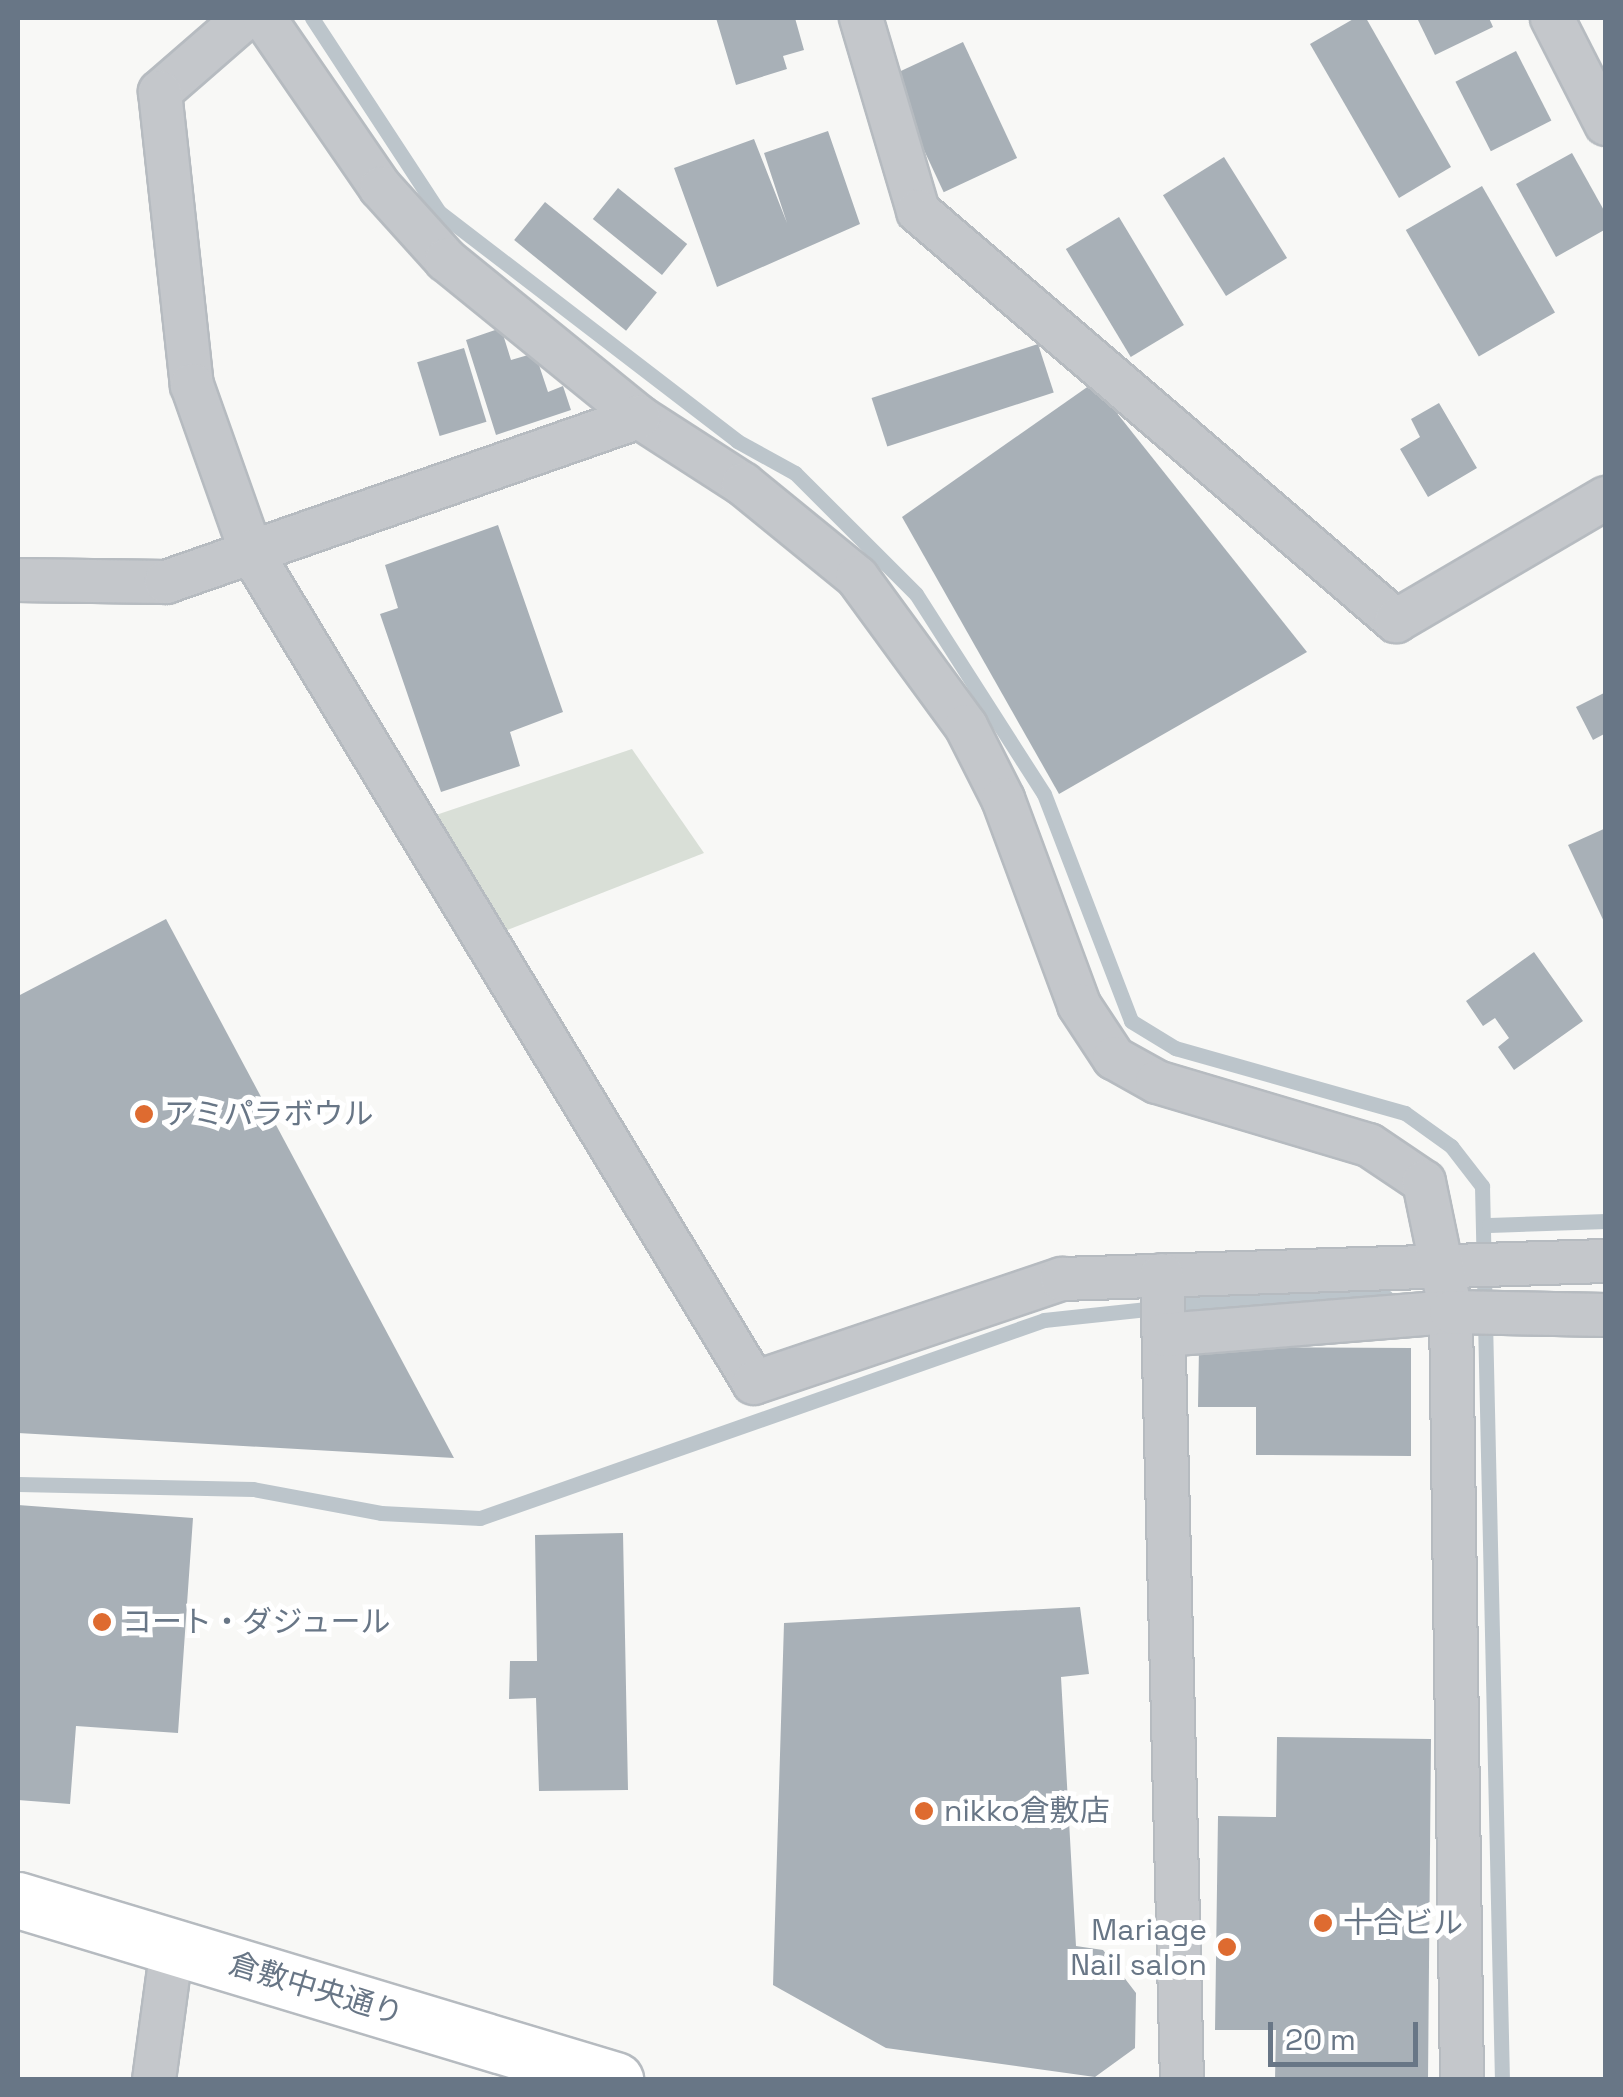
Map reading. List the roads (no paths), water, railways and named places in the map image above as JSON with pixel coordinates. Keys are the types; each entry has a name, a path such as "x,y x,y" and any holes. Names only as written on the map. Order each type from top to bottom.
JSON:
{"street":[{"path":"245,18 160,92 192,384 252,552 754,1383 1062,1279 1163,1306 1477,1312 1585,1290"},
{"path":"264,18 382,188 446,260 639,417 743,484 857,577 966,726 1003,800 1079,1005 1114,1058 1157,1082 1369,1144 1424,1182 1476,1263 1462,2080"},
{"path":"860,18 918,211 1396,621 1606,498"},
{"path":"1552,18 1606,124"},
{"path":"18,580 166,582 639,417"},
{"path":"1163,1306 1476,1263 1585,1290"},
{"path":"1163,1306 1182,2080"},
{"name":"倉敷中央通り","path":"18,1900 615,2080"},
{"path":"154,2080 172,1946"}],"waterway":[{"path":"312,18 439,212 737,441 795,473 916,594 1044,794 1131,1021 1175,1048 1405,1113 1451,1146 1482,1186 1502,2080"},
{"path":"1489,1225 1606,1221"},
{"path":"18,1484 253,1489 381,1513 480,1518 1044,1320 1222,1301 1386,1297"}],"place":[{"name":"アミパラボウル","path":"144,1114"},
{"name":"コート・ダジュール","path":"102,1622"},
{"name":"nikko倉敷店","path":"924,1811"},
{"name":"十合ビル","path":"1323,1923"},
{"name":"Mariage Nail salon","path":"1227,1947"}]}
